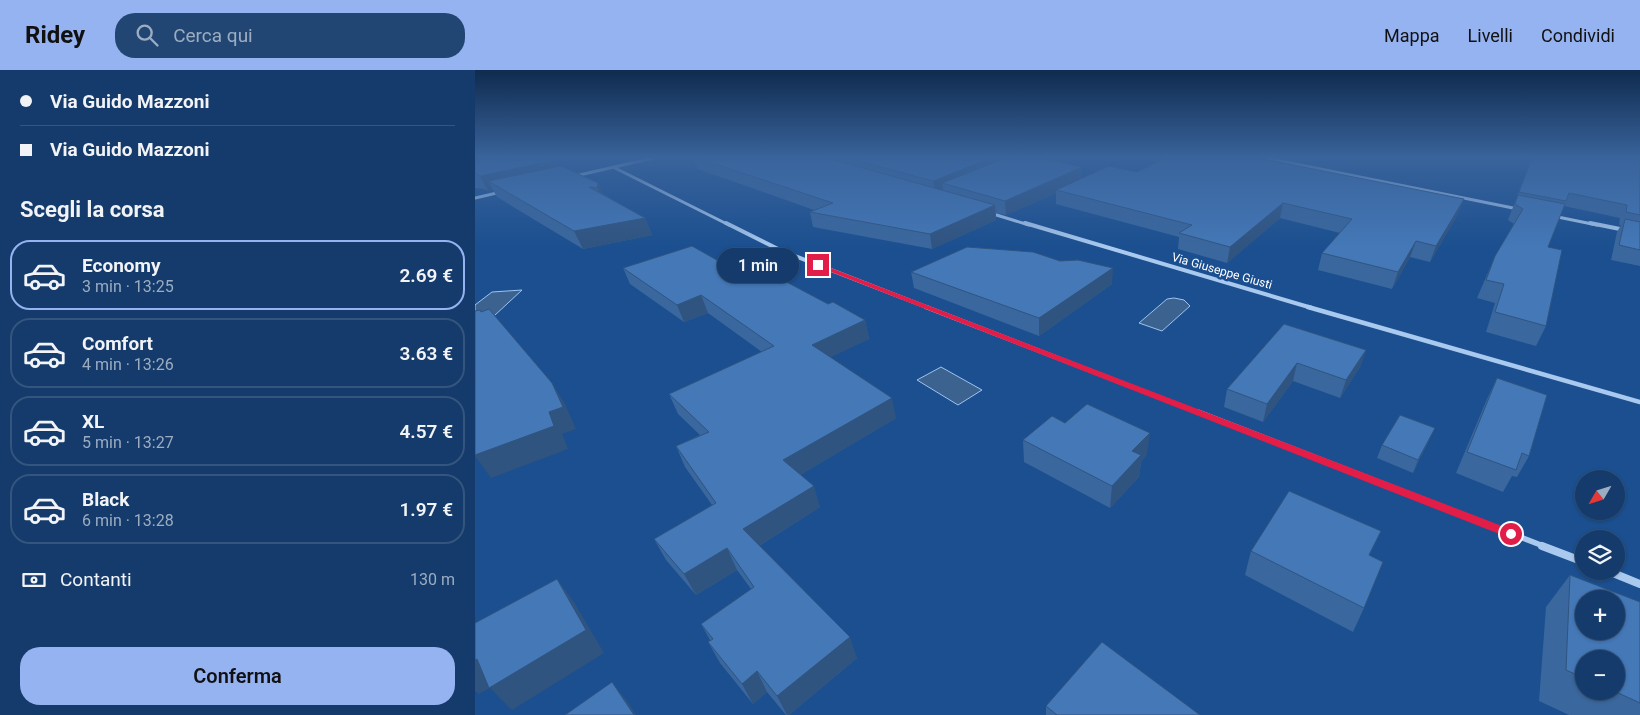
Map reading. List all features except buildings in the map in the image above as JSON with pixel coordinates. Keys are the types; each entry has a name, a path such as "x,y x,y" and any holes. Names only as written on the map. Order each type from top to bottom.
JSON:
{"street":[{"path":"655,188 782,251 1575,559"},
{"path":"1416,188 1525,210"},
{"path":"475,198 503,192"},
{"name":"Via Giuseppe Giusti","path":"984,211 1420,340 1640,402"},
{"path":"1544,214 1630,232"},
{"path":"1625,578 1640,584"}],"water":[{"path":"522,290 494,316 475,317 475,305 492,292"},
{"path":"1167,299 1184,300 1190,306 1162,331 1139,323"},
{"path":"941,367 982,390 958,405 917,380"}],"route":[{"path":"818,265 1511,534"}]}
